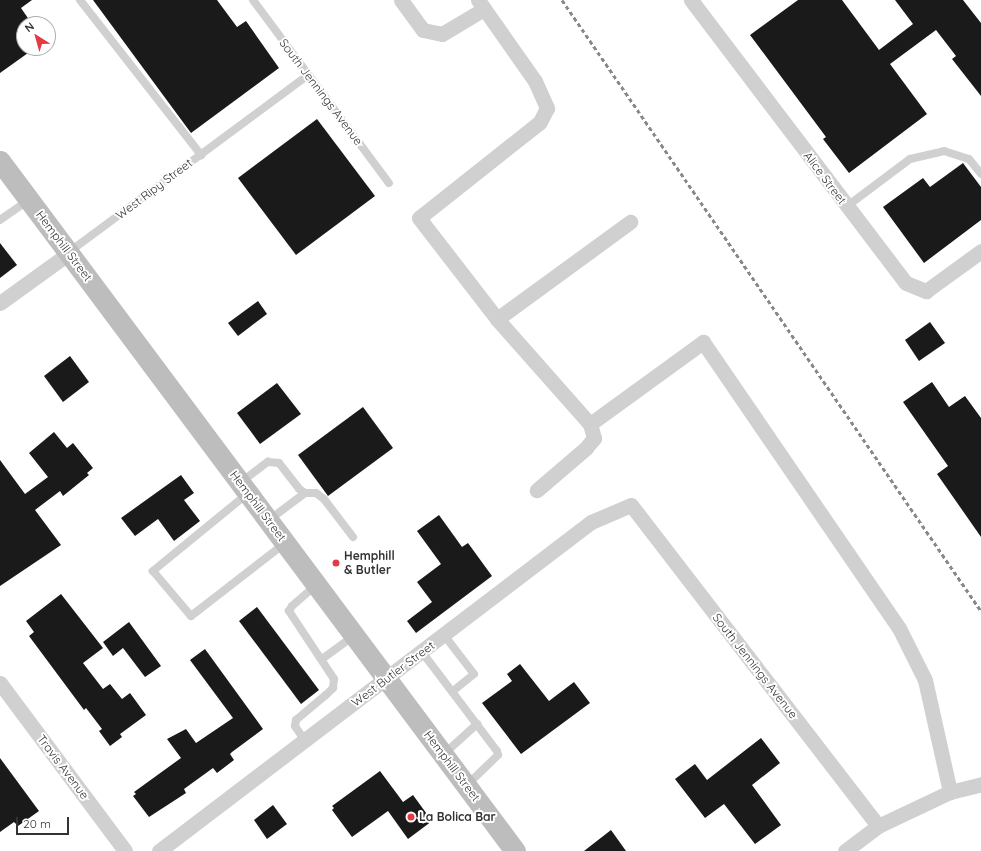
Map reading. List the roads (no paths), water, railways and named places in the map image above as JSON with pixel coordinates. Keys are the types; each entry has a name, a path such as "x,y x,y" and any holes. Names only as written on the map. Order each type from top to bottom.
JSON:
{"main road":[{"name":"Hemphill Street","path":"0,161 515,851"}],"street":[{"path":"401,0 423,30 442,34 481,4 535,81 547,108 536,126 419,218 498,319 590,424 594,438 586,448 537,490"},
{"name":"Alice Street","path":"691,0 846,207 906,282 926,291 981,251"},
{"path":"498,319 630,222"},
{"name":"West Ripy Street","path":"0,303 69,253"},
{"path":"590,424 703,342 899,628 925,680 950,792"},
{"name":"West Butler Street","path":"159,851 387,680 591,522 631,505"},
{"name":"South Jennings Avenue","path":"631,505 878,826"},
{"name":"Travis Avenue","path":"0,683 125,851"},
{"path":"846,851 878,826 950,792 981,784"}],"lane":[{"path":"80,0 201,155"},
{"name":"South Jennings Avenue","path":"253,0 389,183"},
{"name":"West Ripy Street","path":"69,253 308,75"},
{"path":"846,207 910,159 944,151 969,159 981,174"},
{"path":"0,220 29,200"},
{"path":"285,543 190,616 154,571 244,488 268,462 274,461 279,463 299,489 305,493 316,493 324,499 353,537"},
{"path":"269,520 305,493"},
{"path":"305,741 295,726 296,720 333,688 334,679 289,611 292,606 316,584"},
{"path":"322,659 354,635"},
{"path":"444,635 474,674 453,692"},
{"path":"422,652 477,724 498,755 466,786"},
{"path":"444,755 477,724"}],"railway":[{"path":"562,0 981,611"}],"place":[{"name":"Hemphill & Butler","path":"336,563"},
{"name":"La Bolica Bar","path":"411,817"}]}
